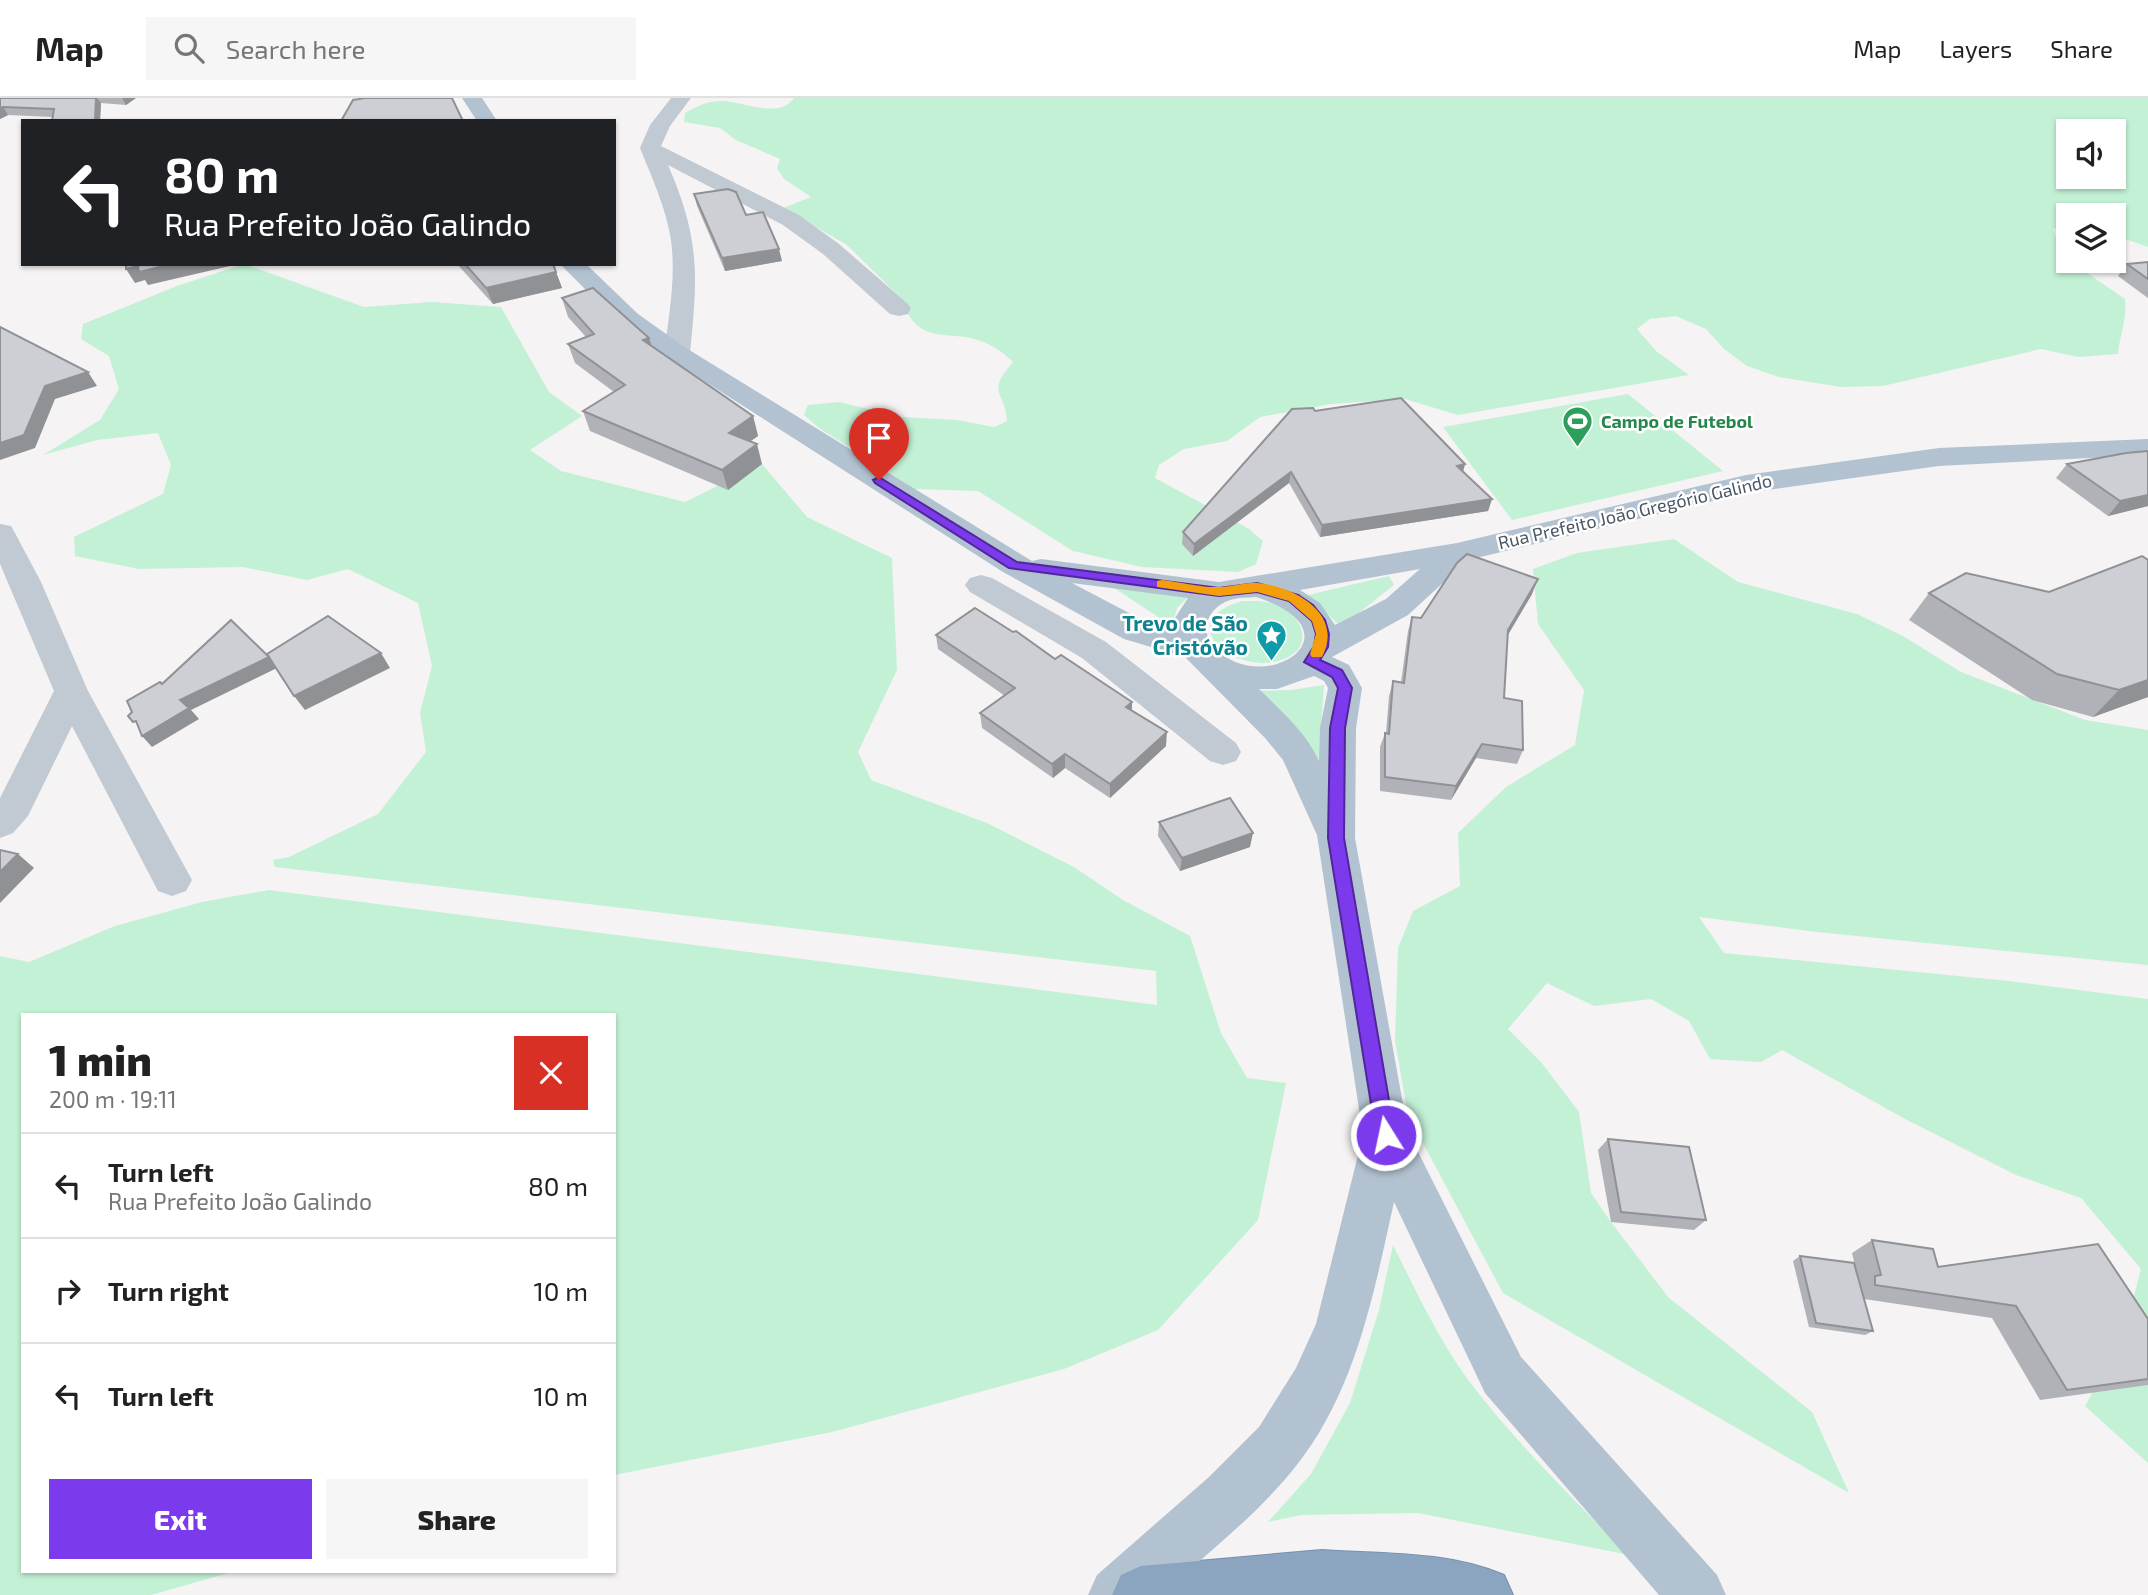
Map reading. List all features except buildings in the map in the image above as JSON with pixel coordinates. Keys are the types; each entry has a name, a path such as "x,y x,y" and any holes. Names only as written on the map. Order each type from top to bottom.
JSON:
{"highway":[{"path":"1141,1595 1322,1579 1426,1585 1484,1595"}],"main road":[{"path":"472,98 486,119"},
{"path":"574,266 629,319 677,352 1014,565 1136,631 1206,658 1237,675 1279,677 1297,671 1316,654 1397,607 1457,553"},
{"name":"Rua Prefeito João Gregório Galindo","path":"1257,587 1457,553 1746,484 1938,457 2148,447"},
{"path":"1014,565 1219,592 1257,587 1293,598 1308,608 1318,620 1322,634 1316,654"},
{"path":"1219,592 1205,599 1195,610 1189,622 1189,635 1206,658 1278,729 1298,754 1336,838"},
{"path":"1316,654 1337,673 1345,688 1338,728 1336,838 1386,1135 1503,1375 1697,1595"},
{"path":"1116,1595 1229,1497 1279,1446 1314,1387 1341,1326 1386,1135"}],"street":[{"path":"677,352 685,276 682,238 670,197 650,148 660,125 681,98"},
{"path":"650,148 791,220 831,249 899,309"},
{"path":"0,533 25,582 71,691 172,880"},
{"path":"981,585 1094,650 1223,752"},
{"path":"1094,650 1136,631"},
{"path":"0,822 15,806 71,691"}],"green space":[{"path":"794,98 2148,98 2148,247 2126,239 2126,203 2056,203 2056,228 2053,229 2056,239 2056,273 2087,273 2125,299 2118,354 2078,357 2041,349 1883,386 1841,387 1779,377 1747,366 1724,349 1706,329 1676,316 1650,319 1637,329 1656,351 1689,375 1458,415 1405,399 1331,404 1260,417 1227,441 1184,449 1159,465 1155,478 1249,529 1263,541 1256,564 1238,572 1142,567 1073,551 978,491 915,489 819,428 804,415 808,405 839,402 901,417 957,420 994,427 1007,421 998,387 1013,362 999,350 983,342 936,334 921,328 908,314 911,310 908,305 847,245 783,208 811,197 784,179 777,168 780,159 736,140 720,128 684,122 685,113 711,102 779,108"},
{"path":"238,266 250,266 364,307 432,302 501,307 549,392 582,416 530,450 561,471 685,502 762,464 807,517 892,558 897,670 858,752 871,780 987,823 1074,867 1123,900 1190,936 1221,1033 1247,1078 1286,1083 1258,1220 1158,1330 1064,1369 832,1432 616,1475 616,1013 21,1013 21,1573 228,1573 151,1595 0,1595 0,956 29,962 115,926 202,902 269,890 1157,1005 1156,971 275,867 273,860 289,857 378,814 426,752 420,713 432,666 418,603 348,569 307,580 243,567 139,569 75,556 74,537 163,494 171,465 158,433 97,440 43,455 100,420 119,389 109,356 81,339 83,324 177,286"},
{"name":"Campo de Futebol","path":"1628,394 1723,471 1512,520 1443,427"},
{"path":"1674,539 1738,582 1857,614 1903,636 1961,672 2085,720 2148,730 2148,965 1817,932 1699,917 1724,953 2009,981 2148,999 2148,1463 2085,1406 2124,1334 2141,1269 2081,1198 2016,1175 1905,1119 1782,1050 1761,1062 1710,1059 1689,1021 1651,999 1594,1006 1547,983 1508,1029 1541,1062 1579,1112 1591,1193 1611,1222 1668,1297 1812,1412 1849,1493 1503,1293 1408,1115 1395,1041 1398,948 1413,911 1460,886 1458,833 1506,787 1575,745 1584,690 1538,624 1533,569 1577,553"},
{"path":"1389,576 1394,585 1341,627 1308,595"},
{"path":"1105,582 1190,595 1177,608 1172,626"},
{"path":"1242,601 1270,603 1292,615 1302,631 1299,648 1281,660 1262,663 1228,654 1216,644 1210,633 1212,621 1222,610"},
{"path":"1324,685 1318,772 1246,691 1291,690"},
{"path":"1393,1245 1437,1332 1469,1381 1526,1449 1629,1555 1418,1513 1301,1515 1268,1522 1311,1474 1350,1403 1379,1310"}],"slow traffic":[{"path":"1162,584 1219,592 1257,587 1293,598 1308,608 1318,620 1322,634 1321,647 1317,654"}],"place":[{"name":"Campo de Futebol","path":"1578,449"},
{"name":"Trevo de São Cristóvão","path":"1271,663"}],"route":[{"path":"879,480 1014,565 1219,592 1257,587 1293,598 1308,608 1318,620 1322,634 1321,647 1311,662 1337,673 1345,688 1338,728 1336,838 1386,1135"}]}
